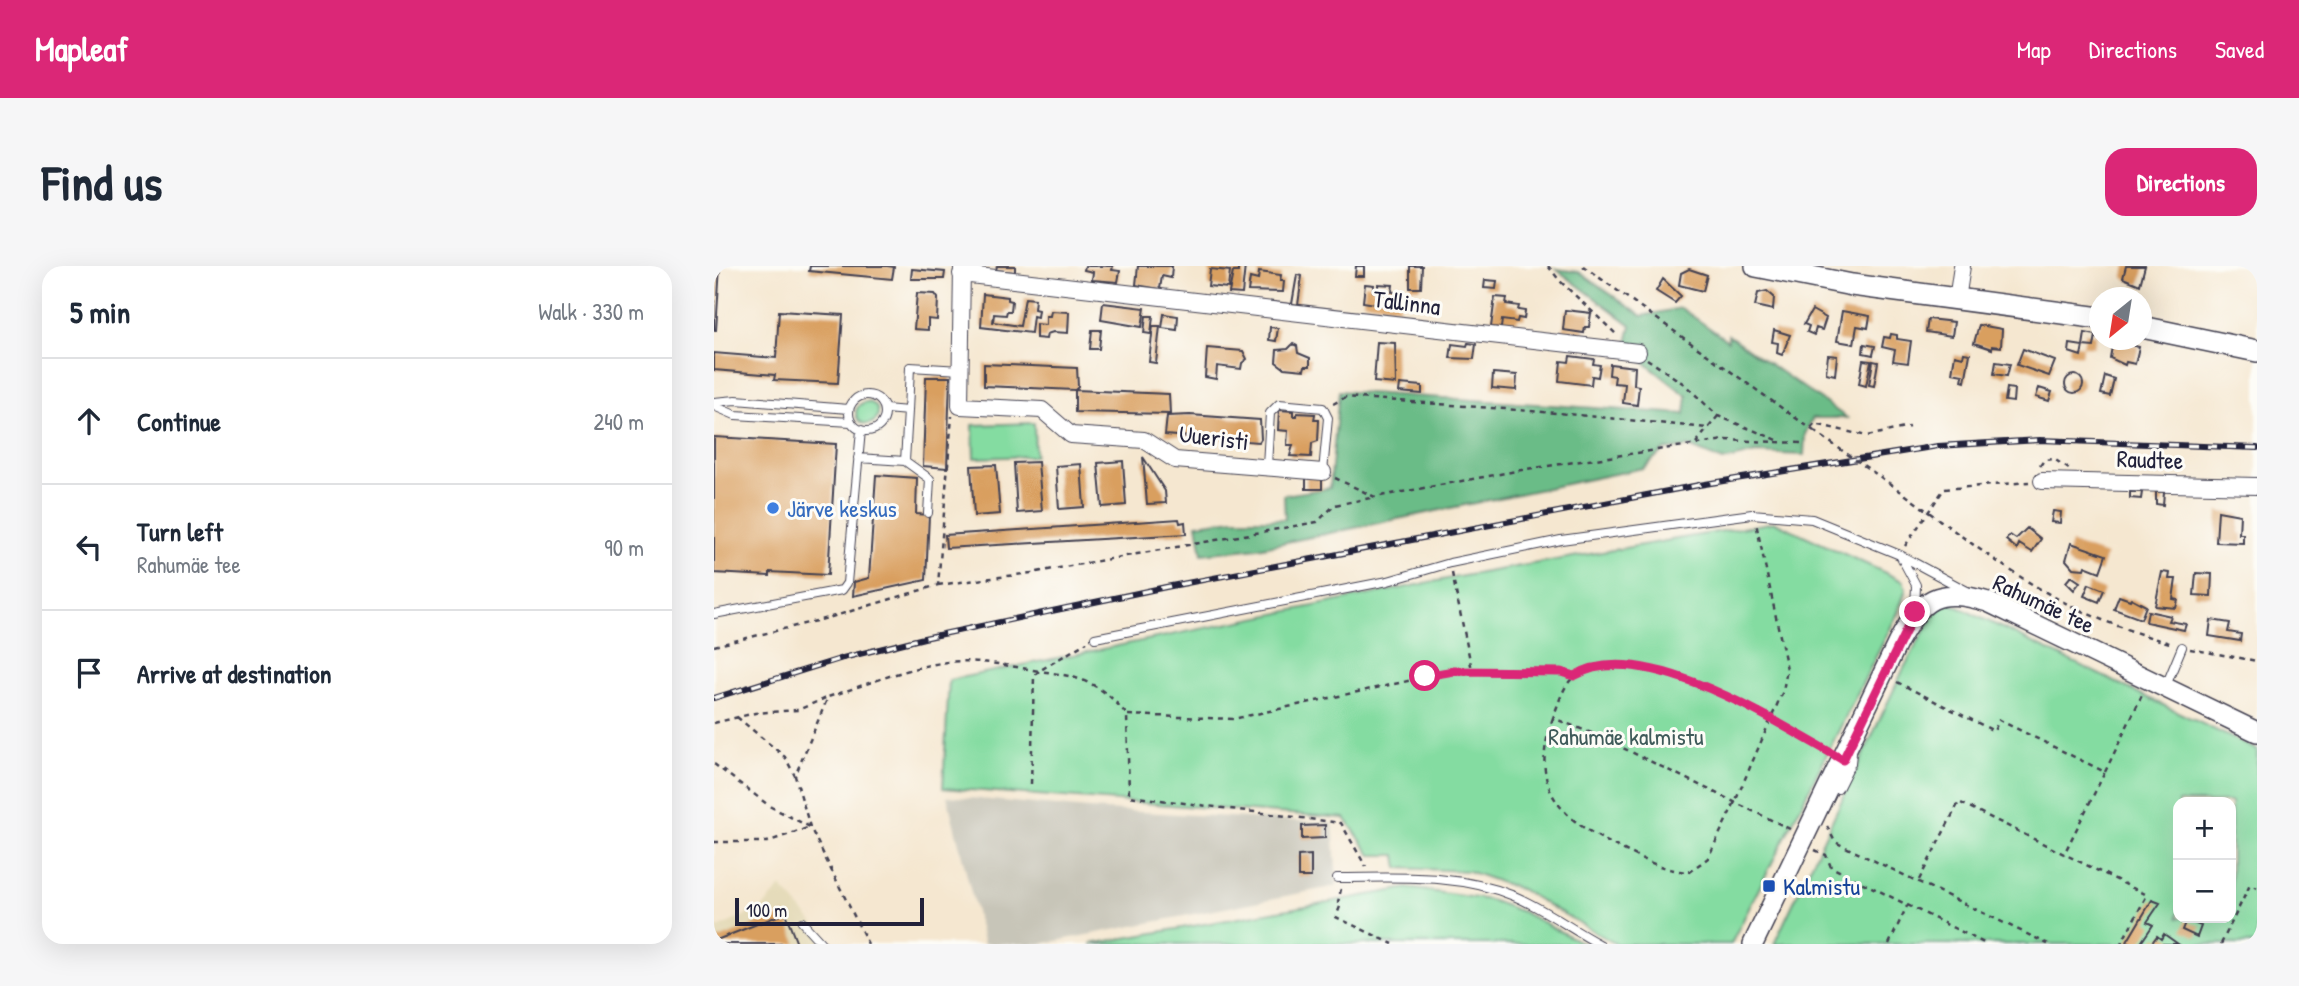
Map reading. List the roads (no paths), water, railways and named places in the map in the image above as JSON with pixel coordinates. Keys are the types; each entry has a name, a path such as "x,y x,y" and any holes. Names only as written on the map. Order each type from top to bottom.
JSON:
{"main road":[{"path":"1756,266 1817,279 2089,317"},
{"path":"2152,329 2257,352"}],"street":[{"path":"1956,300 1962,266"},
{"path":"961,270 961,370"},
{"name":"Tallinna","path":"961,270 1638,352"},
{"name":"Uueristi","path":"961,370 960,406 1042,410 1071,435 1144,440 1175,460 1322,472"},
{"name":"Raudtee","path":"2042,481 2257,485"},
{"name":"Rahumäe tee","path":"1915,612 1931,598 1948,595 1962,594 1988,602 2257,732"},
{"path":"1756,939 1915,612"}],"lane":[{"path":"905,461 910,367 961,370"},
{"path":"714,404 735,415 764,421 851,422 861,430 870,431 880,425 885,409 879,398 867,394 856,398 849,408 851,422"},
{"path":"714,404 765,398 849,408"},
{"path":"1267,466 1270,413 1274,407 1279,404 1323,408 1328,418 1322,472"},
{"path":"885,409 908,411"},
{"path":"714,614 842,590 847,583 861,430"},
{"path":"858,458 905,461 930,480 928,513"},
{"path":"1095,638 1388,581 1450,563 1561,540 1752,514 1812,519 1900,555 1988,602"},
{"path":"1900,555 1916,585 1915,612"},
{"path":"2157,684 2182,647"},
{"path":"1804,845 1822,822 1851,763 1855,733"},
{"path":"1337,878 1421,877 1473,885 1514,896 1599,944"},
{"path":"802,922 821,944"}],"railway":[{"path":"714,698 843,658 924,638 1166,587 1699,485 1938,446 2040,440 2257,448"}],"place":[{"name":"Järve keskus","path":"773,508"},
{"name":"Kalmistu","path":"1769,886"}],"park label":[{"name":"Rahumäe kalmistu","path":"1626,736"}]}
